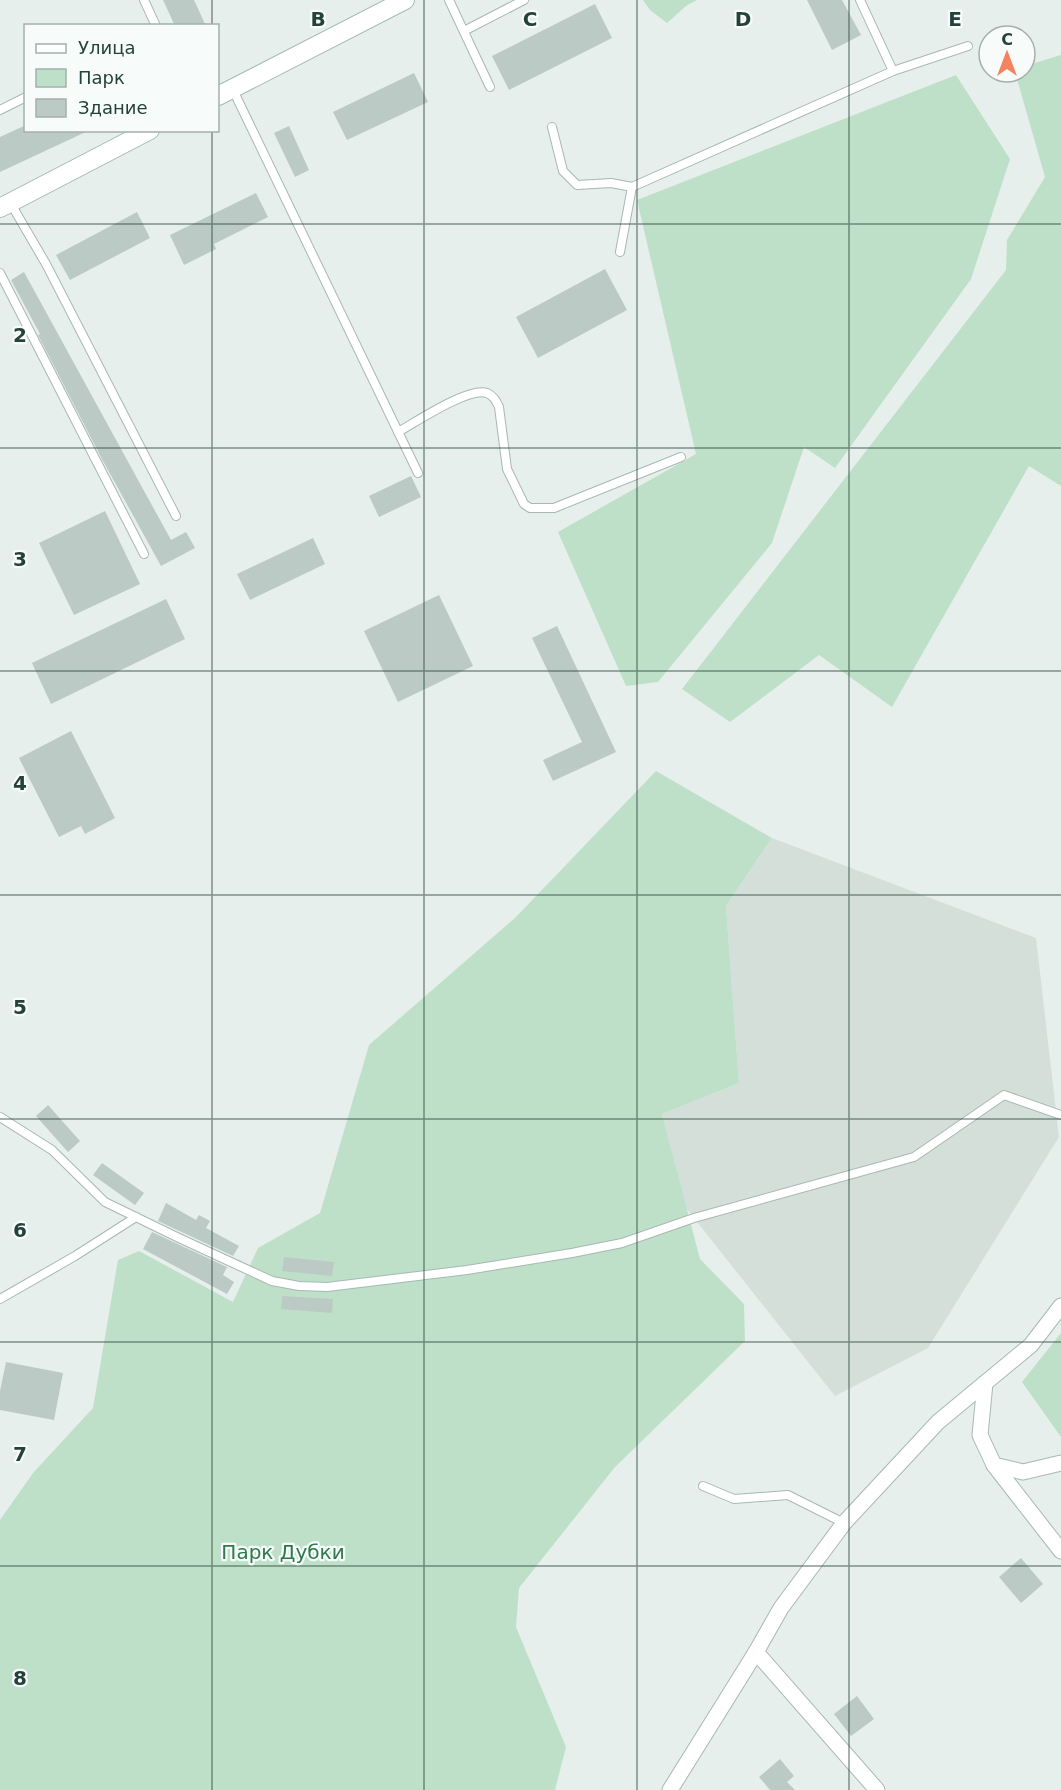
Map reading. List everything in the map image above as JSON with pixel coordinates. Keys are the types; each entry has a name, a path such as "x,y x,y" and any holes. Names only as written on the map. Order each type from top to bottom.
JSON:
{"street":[{"path":"225,92 405,0"},
{"path":"5,205 124,140 145,132"},
{"path":"670,1790 782,1608 844,1523 938,1422 1031,1345 1061,1307"},
{"path":"984,1383 980,1435 994,1465 1061,1551"},
{"path":"994,1465 1023,1472 1061,1463"},
{"path":"756,1652 877,1790"}],"lane":[{"path":"144,0 155,24"},
{"path":"450,0 490,87"},
{"path":"464,31 524,0"},
{"path":"860,0 893,70"},
{"path":"552,127 563,171 578,185 611,183 632,187 893,70 968,46"},
{"path":"225,92 418,473"},
{"path":"0,110 24,99"},
{"path":"620,252 632,187"},
{"path":"5,205 46,264 176,516"},
{"path":"0,273 144,554"},
{"path":"398,432 466,395 485,393 494,397 499,407 507,469 524,504 530,508 554,508 681,457"},
{"path":"0,1117 52,1150 105,1202 272,1281 299,1286 327,1287 467,1270 622,1243 694,1218 914,1157 1004,1095 1061,1114"},
{"path":"0,1299 75,1256 136,1217"},
{"path":"703,1486 734,1499 788,1495 844,1523"}],"shaded area":[{"path":"772,838 1036,938 1059,1137 928,1348 835,1396 686,1208 662,1114 739,1083 726,906"}],"green space":[{"path":"643,0 697,0 686,6 667,23 650,10"},
{"path":"1061,55 1061,486 1029,466 892,707 819,655 730,722 682,689 1006,270 1007,240 1045,177 1018,84 1037,84 1037,62"},
{"path":"956,75 1010,159 971,279 835,468 804,447 772,543 658,682 626,686 558,532 696,454 637,200"},
{"name":"Парк Дубки","path":"656,771 772,838 726,906 739,1083 662,1114 700,1259 744,1304 745,1341 615,1467 519,1588 516,1627 566,1747 555,1790 0,1790 0,1520 33,1473 93,1408 118,1260 139,1251 233,1302 258,1248 320,1213 369,1045 515,918"},
{"path":"1061,1333 1061,1437 1022,1382"}],"building":[{"path":"163,0 194,0 205,24 174,24"},
{"path":"807,0 842,0 861,35 832,50"},
{"path":"595,4 612,38 509,90 492,56"},
{"path":"414,73 428,102 347,140 333,112"},
{"path":"24,126 24,132 86,132 0,172 0,137"},
{"path":"289,126 309,170 295,177 274,133"},
{"path":"256,193 268,217 214,244 216,249 184,265 170,235"},
{"path":"137,212 150,238 70,280 56,255"},
{"path":"605,269 627,310 538,358 516,317"},
{"path":"24,272 171,540 186,532 195,548 161,566 103,461 11,280"},
{"path":"411,476 421,497 379,517 369,496"},
{"path":"105,511 140,584 74,615 39,543"},
{"path":"313,538 325,564 250,600 237,574"},
{"path":"439,595 473,666 398,702 364,631"},
{"path":"166,599 185,639 51,704 32,663"},
{"path":"557,626 616,752 553,781 543,760 582,742 532,638"},
{"path":"71,731 115,818 85,834 81,826 59,837 19,758"},
{"path":"48,1105 80,1141 68,1152 36,1116"},
{"path":"102,1163 144,1193 135,1205 93,1175"},
{"path":"166,1203 196,1220 199,1215 210,1221 206,1228 239,1246 233,1256 158,1221"},
{"path":"152,1232 227,1267 223,1275 234,1282 227,1294 143,1249"},
{"path":"284,1257 334,1262 332,1276 282,1271"},
{"path":"282,1296 333,1299 332,1313 281,1309"},
{"path":"6,1362 63,1373 54,1420 0,1410 0,1391"},
{"path":"1021,1558 1043,1584 1021,1603 999,1577"},
{"path":"857,1696 874,1719 851,1736 834,1714"},
{"path":"780,1759 794,1776 787,1782 795,1790 770,1790 759,1777"}]}
